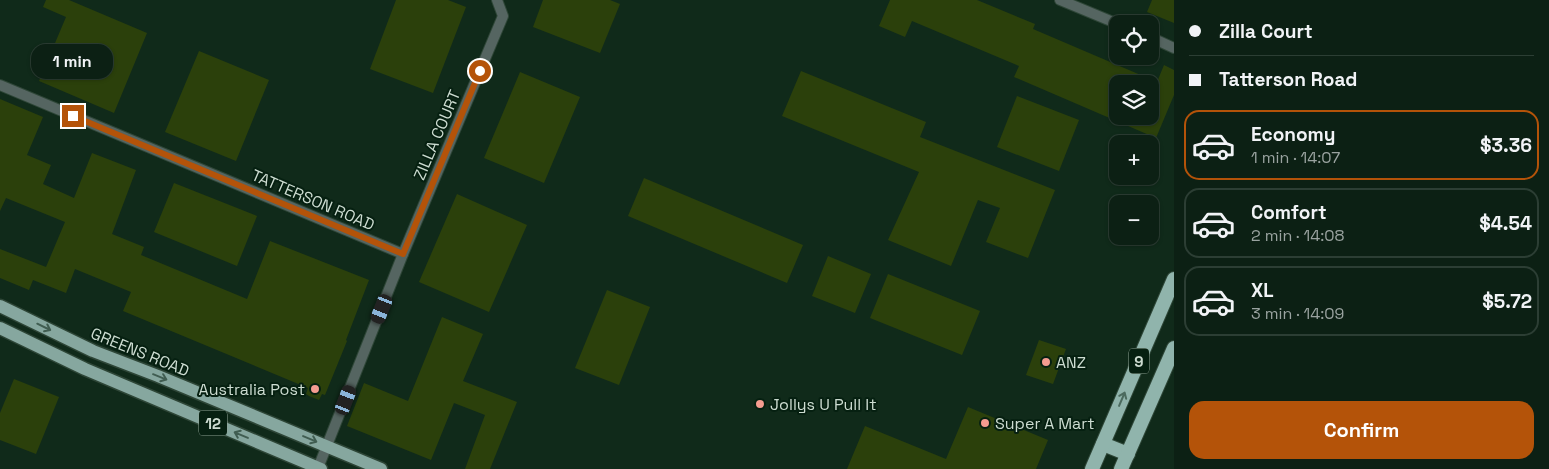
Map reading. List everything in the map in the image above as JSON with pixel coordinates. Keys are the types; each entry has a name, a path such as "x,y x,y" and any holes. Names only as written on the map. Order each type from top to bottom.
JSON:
{"highway":[{"name":"9","path":"1092,469 1174,279"},
{"name":"9","path":"1121,469 1174,348"},
{"path":"1103,444 1128,454"}],"main road":[{"name":"GREENS ROAD","path":"0,306 114,360 158,376 381,469"},
{"name":"12","path":"0,328 107,378 320,468"},
{"path":"107,378 114,360"}],"street":[{"name":"ZILLA COURT","path":"403,254 504,16 496,0"},
{"path":"1060,0 1109,20"},
{"path":"1159,42 1174,48"},
{"name":"TATTERSON ROAD","path":"0,85 403,254"},
{"path":"320,468 403,254"}],"building":[{"path":"46,0 69,0 147,33 114,113 39,81 66,17 43,7"},
{"path":"396,0 448,0 466,7 433,93 370,69"},
{"path":"543,0 610,0 620,4 600,53 533,27"},
{"path":"890,0 977,0 1035,24 1033,29 1109,61 1109,65 1117,65 1141,75 1109,75 1109,118 1014,77 1019,66 912,21 905,37 879,26"},
{"path":"1152,0 1174,0 1174,23 1159,17 1159,15 1147,12"},
{"path":"199,51 269,80 236,161 165,132"},
{"path":"1164,65 1174,70 1174,95 1157,135 1149,135 1126,125 1159,125 1159,77"},
{"path":"801,71 926,122 920,137 1055,190 1028,258 986,242 1000,208 978,200 951,266 888,240 919,172 782,116"},
{"path":"520,72 580,97 544,183 484,158"},
{"path":"1017,96 1079,120 1059,171 997,147"},
{"path":"0,99 43,117 27,155 51,165 43,184 74,198 92,153 136,170 112,234 144,247 141,255 247,299 270,241 369,280 325,395 322,394 319,400 309,396 306,394 308,388 123,311 131,292 75,269 66,293 33,280 29,290 0,278 0,249 46,267 65,222 6,198 0,211"},
{"path":"644,178 803,245 787,283 628,216"},
{"path":"174,183 257,216 237,266 154,232"},
{"path":"457,194 527,225 489,312 419,282"},
{"path":"828,256 871,274 855,313 812,296"},
{"path":"888,274 980,311 962,355 870,318"},
{"path":"607,290 650,307 619,385 575,368"},
{"path":"442,317 483,334 463,381 517,402 490,469 465,469 485,415 454,403 431,460 347,426 364,383 408,401"},
{"name":"ANZ","path":"1039,340 1066,349 1053,384 1026,375"},
{"path":"14,379 59,397 36,454 0,440 0,413"},
{"name":"Super A Mart","path":"968,407 1048,440 1036,469 847,469 865,426 946,459"}],"place":[{"name":"ANZ","path":"1046,362"},
{"name":"Australia Post","path":"315,389"},
{"name":"Jollys U Pull It","path":"760,404"},
{"name":"Super A Mart","path":"985,423"}],"route":[{"path":"73,116 403,254 480,71"}]}
